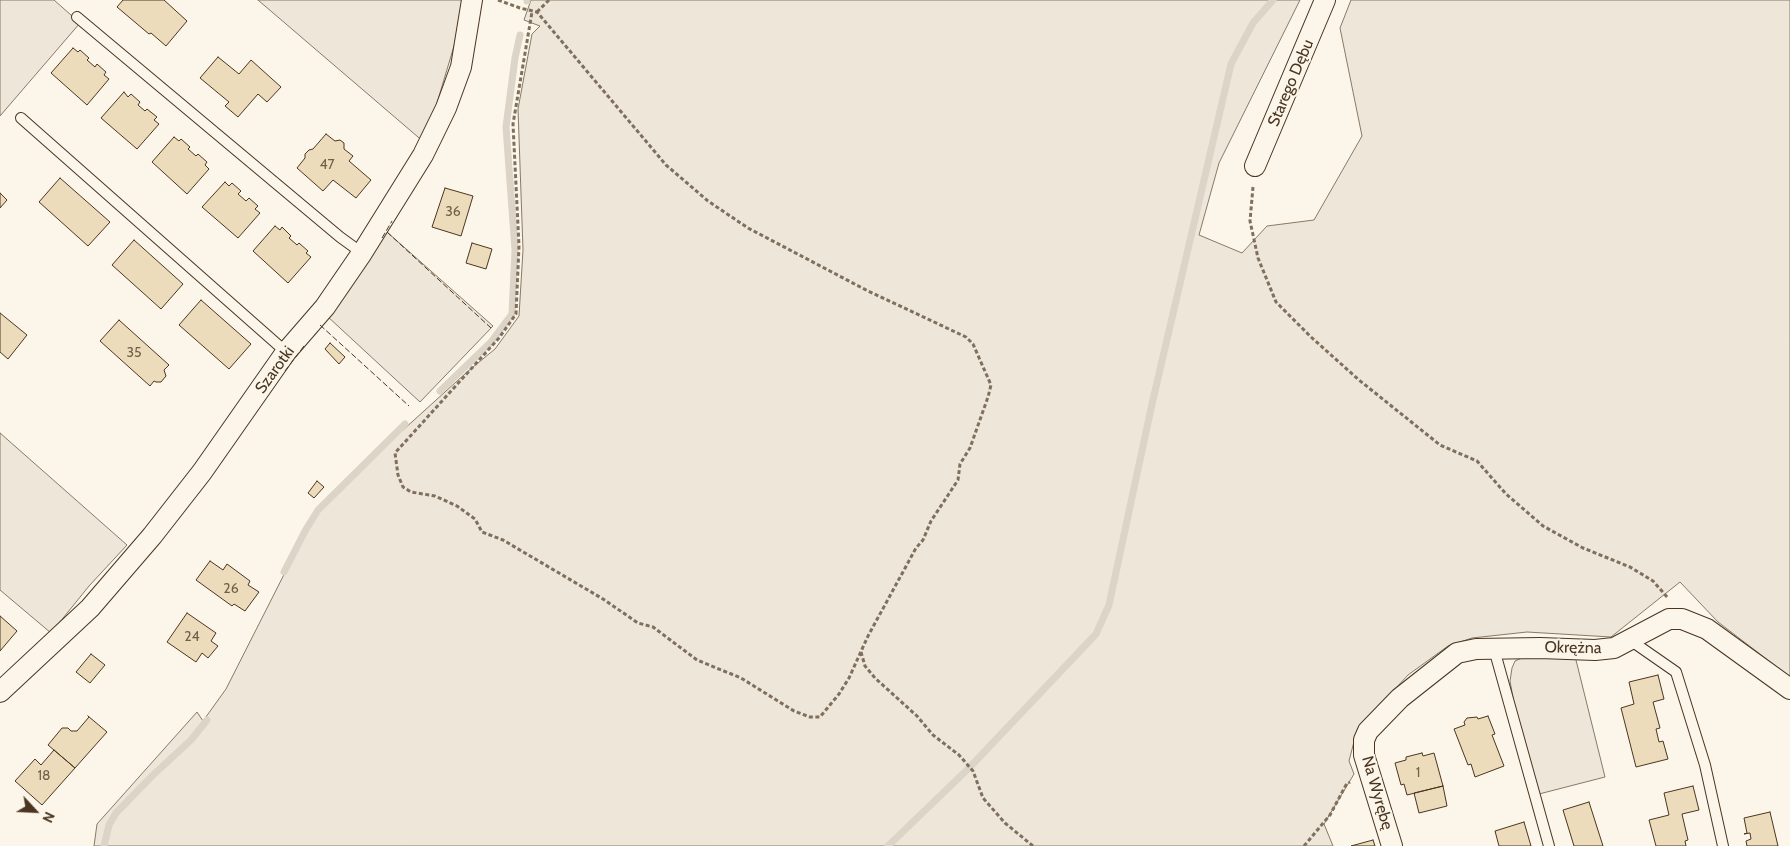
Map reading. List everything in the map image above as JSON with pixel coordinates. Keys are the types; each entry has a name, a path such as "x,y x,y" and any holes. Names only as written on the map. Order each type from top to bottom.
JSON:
{"street":[{"name":"Szarotki","path":"0,692 90,608 152,536 202,472 286,352 325,308 423,155 446,108 462,67 472,0"},
{"name":"Starego Dębu","path":"1255,166 1325,0"},
{"name":"Okrężna","path":"1364,740 1368,731 1400,698 1457,652 1476,648 1596,650 1614,648 1669,620 1682,619"},
{"path":"1682,619 1707,629 1790,689"},
{"name":"Na Wyrębę","path":"1364,740 1364,755 1392,846"}],"lane":[{"path":"77,16 340,237 362,253"},
{"path":"21,118 286,352"},
{"path":"1630,640 1676,672 1705,765 1723,846"},
{"path":"1494,648 1548,846"}],"path":[{"path":"498,0 534,12 666,165 708,200 748,228 868,291 966,337 973,344 991,385 970,448 960,464 958,480 931,521 923,540 916,548 839,694 820,717 810,717 794,711 741,678 697,660 652,627 638,623 503,540 482,532 475,519 457,506 435,496 412,492 403,487 398,475 395,453 499,338 516,314 519,246 513,124 534,12 549,0"},
{"path":"1255,166 1250,221 1258,258 1276,302 1311,337 1401,415 1440,445 1477,461 1506,494 1544,526 1583,548 1630,567 1653,581 1671,601 1682,619"},
{"path":"861,652 865,666 875,678 917,716 933,735 959,755 973,771 983,798 1005,823 1033,846"},
{"path":"1304,846 1330,815 1346,785 1369,771"}],"shaded area":[{"path":"0,0 54,0 80,23 0,116"},
{"path":"258,0 464,0 460,26 425,143"},
{"path":"531,0 1300,0 1219,163 1199,235 1242,253 1267,226 1314,220 1362,136 1340,28 1351,0 1790,0 1790,677 1718,622 1680,582 1611,637 1527,632 1472,638 1448,646 1408,675 1357,730 1349,761 1354,774 1324,824 1333,846 94,846 97,824 197,712 203,721 226,689 301,541 318,514 381,450 495,349 519,316 523,250 518,109 532,34 540,26 524,20"},
{"path":"387,232 493,326 420,402 327,316"},
{"path":"0,433 127,545 89,586 51,633 0,590"},
{"path":"1575,656 1605,777 1539,794 1514,703 1510,681 1512,668 1515,661 1524,657"}],"building":[{"path":"123,0 164,0 187,21 166,46 117,7"},
{"path":"73,48 78,52 80,50 95,67 97,64 106,72 104,75 109,79 87,105 51,73"},
{"path":"218,57 239,74 251,60 281,87 267,102 258,94 238,117 225,106 229,102 200,78"},
{"path":"124,92 128,97 131,94 140,102 138,105 157,117 154,120 159,124 137,149 101,118"},
{"path":"326,134 335,141 340,140 344,143 344,149 353,156 349,161 371,180 356,198 333,180 323,191 297,168 305,158 305,154 313,149"},
{"path":"174,137 179,141 181,139 190,147 188,149 196,156 198,154 207,162 205,165 209,169 187,194 152,162"},
{"path":"60,178 110,222 88,246 39,202"},
{"path":"225,182 229,186 232,183 241,191 238,194 246,201 249,198 258,206 255,209 260,213 238,238 202,207"},
{"path":"445,188 473,196 461,236 432,227"},
{"path":"0,193 7,200 0,208"},
{"path":"275,226 280,230 282,227 291,236 289,238 297,245 299,243 308,251 306,253 311,257 288,283 253,251"},
{"path":"134,240 183,284 161,309 112,265"},
{"path":"472,243 492,249 486,269 466,263"},
{"path":"201,300 251,344 229,369 179,325"},
{"path":"0,313 27,335 8,359 0,352"},
{"path":"119,320 169,365 164,370 166,376 161,382 154,381 150,386 100,341"},
{"path":"330,343 345,357 339,364 325,349"},
{"path":"317,481 324,487 314,498 308,493"},
{"path":"210,561 223,570 227,564 250,581 248,585 259,592 245,611 234,604 232,606 196,580"},
{"path":"187,613 216,633 211,641 218,646 208,658 202,653 196,662 167,642"},
{"path":"0,616 17,631 0,651"},
{"path":"91,654 105,665 90,683 76,672"},
{"path":"1658,675 1664,699 1653,702 1660,728 1656,729 1659,742 1663,741 1668,759 1636,767 1621,708 1634,704 1629,682"},
{"path":"88,716 107,732 75,768 48,745 62,728 77,731"},
{"path":"1488,716 1495,734 1492,735 1504,766 1475,777 1471,764 1468,765 1454,729 1465,725 1464,722 1467,718 1477,717 1478,719"},
{"path":"54,750 75,768 42,805 15,781 35,759 41,765"},
{"path":"1422,753 1423,756 1434,753 1443,786 1407,795 1404,784 1401,785 1395,763 1406,760 1406,757"},
{"path":"1443,786 1447,806 1419,813 1414,793"},
{"path":"1693,786 1699,810 1682,814 1688,840 1685,841 1686,846 1656,846 1649,820 1669,815 1664,793"},
{"path":"1589,802 1603,846 1574,846 1563,810"},
{"path":"1770,812 1778,846 1747,846 1746,841 1751,839 1750,833 1744,834 1747,833 1744,818"},
{"path":"1524,822 1531,846 1499,846 1495,831"},
{"path":"1373,840 1375,846 1351,846"}],"waterway":[{"path":"888,846 970,767 1096,634 1109,605 1152,404 1231,64 1253,23 1273,0"},
{"path":"440,391 491,342 512,314 515,250 506,127 520,35"},
{"path":"284,572 318,510 405,424"},
{"path":"104,846 109,825 116,813 191,740 207,720"}],"fence":[{"path":"382,238 392,221"},
{"path":"387,232 491,328"},
{"path":"320,325 409,406"},
{"path":"285,371 304,346"}]}
